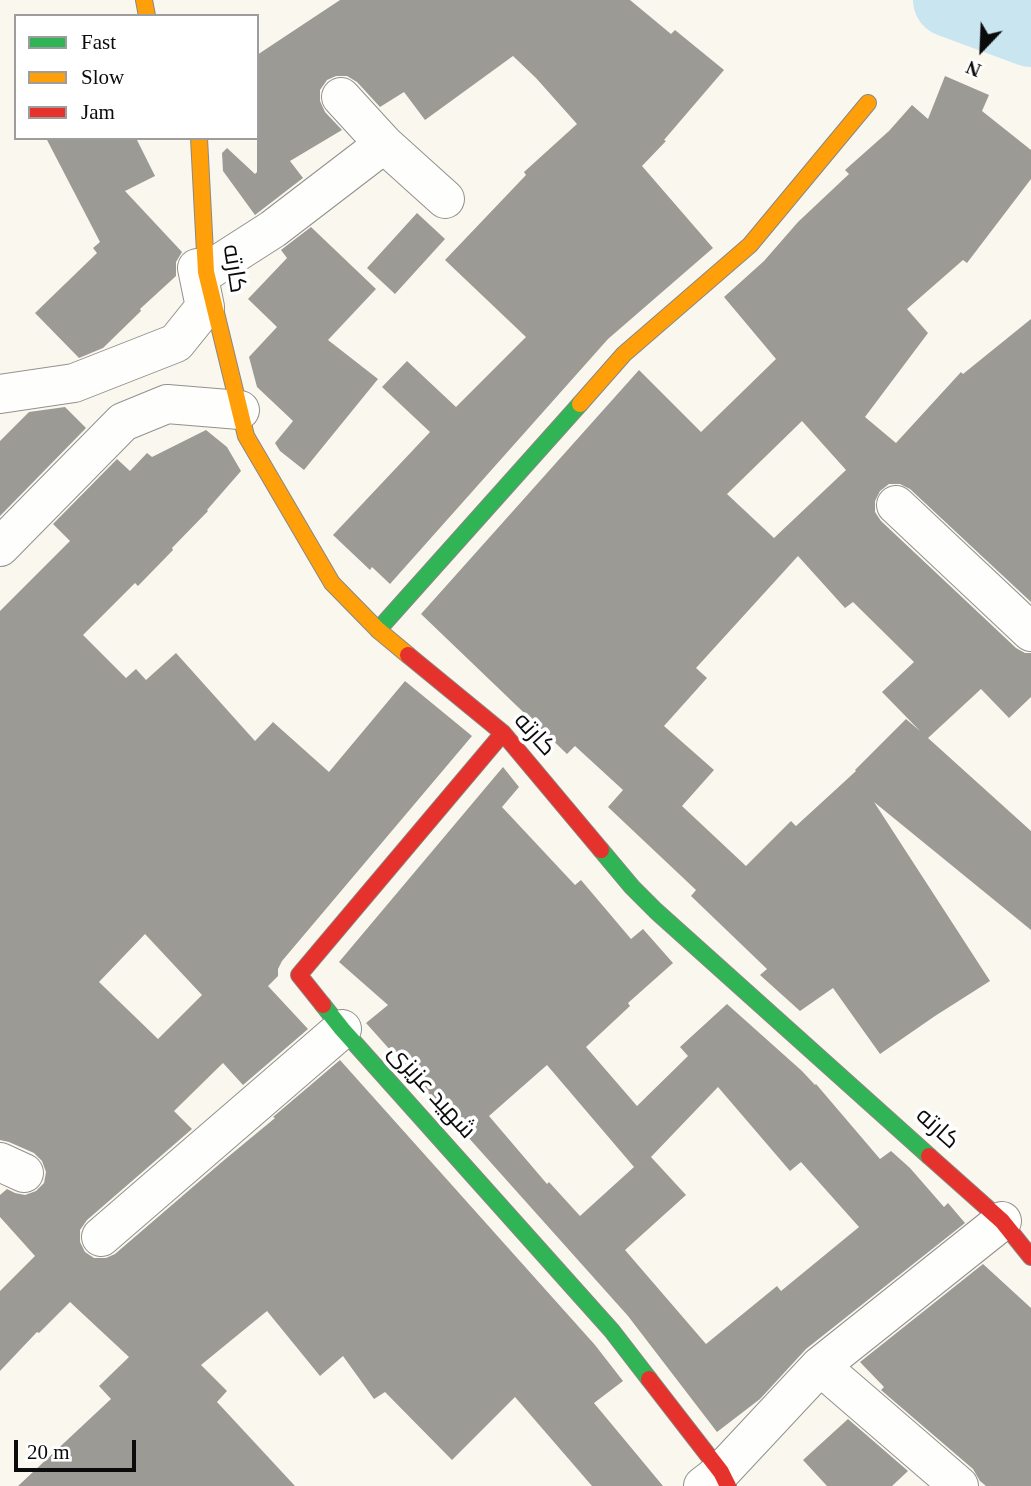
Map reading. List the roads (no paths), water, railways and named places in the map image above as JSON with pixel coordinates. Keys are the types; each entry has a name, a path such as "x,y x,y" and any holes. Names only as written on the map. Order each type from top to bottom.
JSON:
{"street":[{"path":"341,97 384,144 445,200"},
{"path":"378,630 624,354 750,245 867,103"},
{"path":"0,394 74,383 176,343 184,334 205,307 193,247 199,141"},
{"name":"کارته","path":"199,141 206,272 246,436 332,583 378,630 503,733 632,887 656,911 1002,1221 1031,1257"},
{"path":"206,272 274,229 384,144"},
{"path":"0,548 124,422 167,404 240,410"},
{"path":"896,505 1031,632"},
{"name":"شهید عزیزی","path":"503,733 299,975 342,1029 612,1331 717,1481"},
{"path":"101,1237 342,1029"},
{"path":"717,1481 820,1366 1002,1221"},
{"path":"820,1366 959,1486"}],"waterway":[{"path":"950,0 1031,30"}]}
